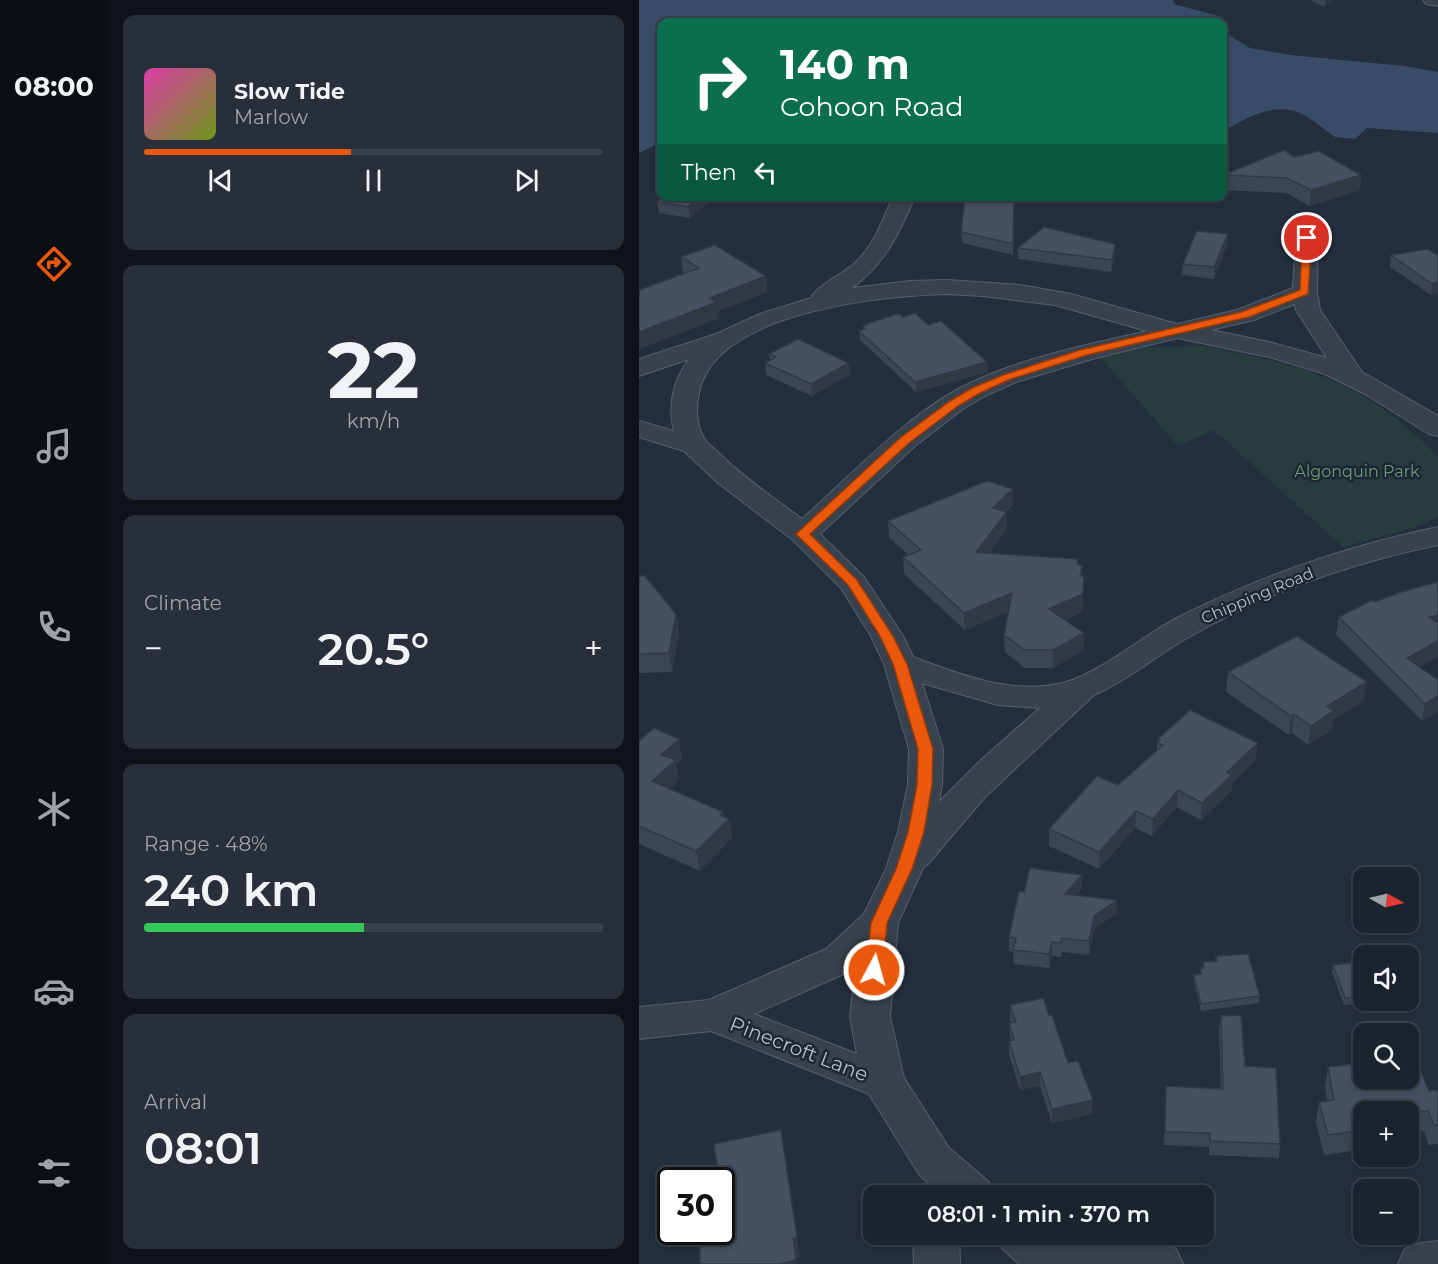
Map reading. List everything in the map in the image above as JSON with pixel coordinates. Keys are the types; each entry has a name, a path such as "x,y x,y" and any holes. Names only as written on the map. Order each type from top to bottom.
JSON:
{"street":[{"path":"1432,0 1438,1"},
{"path":"806,306 853,277 875,255 887,237 902,201"},
{"path":"1307,238 1305,292 1308,310 1353,377"},
{"path":"853,277 947,288 1015,292 1055,298 1174,330 1296,357 1353,377 1438,428"},
{"path":"639,368 806,306 860,295 947,288"},
{"path":"803,534 905,440 954,403 976,390 1007,377 1084,353 1245,315 1305,292"},
{"path":"726,337 708,351 695,366 687,382 684,408 689,438 728,477 803,534 853,583 887,636 900,664 926,749 925,785 918,820 904,869 879,923 870,1017 884,1082 934,1178 949,1185"},
{"path":"639,429 694,445"},
{"name":"Chipping Road","path":"904,869 937,825 997,763 1089,684 1178,630 1250,595 1291,578 1359,556 1438,536"},
{"name":"Chipping Road","path":"900,664 1005,696 1029,698 1058,695 1089,684"},
{"name":"Pinecroft Lane","path":"639,1023 713,1016 840,960 879,923"},
{"name":"Pinecroft Lane","path":"713,1016 884,1082"},
{"path":"936,1245 937,1264"},
{"path":"1029,1252 1160,1264"},
{"path":"1422,1264 1438,1262"}],"green space":[{"name":"Algonquin Park","path":"1202,346 1301,369 1358,394 1385,411 1412,431 1438,457 1438,517 1416,527 1343,547 1214,430 1178,446 1100,357 1140,348"}],"water":[{"path":"639,0 1173,0 1174,4 1222,18 657,18 657,144 639,153"},
{"path":"1227,29 1230,36 1250,48 1438,72 1438,133 1367,128 1355,139 1335,137 1304,115 1283,109 1272,110 1227,129"}],"building":[{"path":"1284,150 1294,157 1319,151 1361,175 1311,190 1287,178 1227,175"},
{"path":"658,201 695,201 688,207"},
{"path":"964,201 1014,201 1013,244 961,232"},
{"path":"1044,227 1115,244 1112,260 1018,248"},
{"path":"1197,231 1228,234 1214,267 1183,264"},
{"path":"715,245 766,276 710,298 717,302 639,332 639,290 699,268 681,257"},
{"path":"1428,249 1438,256 1438,282 1432,284 1391,255"},
{"path":"915,313 928,325 941,321 987,362 915,382 859,331 865,329 863,326 866,324 894,315 900,314 902,317"},
{"path":"798,339 849,363 811,384 765,363 776,357 769,354"},
{"path":"987,481 1013,489 993,508 1007,512 976,552 1078,559 1077,564 1082,566 1080,576 1084,576 1083,594 1049,609 1084,633 1053,650 1025,650 1004,635 1012,593 964,613 903,557 921,550 888,521"},
{"path":"644,575 676,614 669,653 639,654 639,577"},
{"path":"1438,582 1438,615 1429,617 1438,623 1438,641 1407,658 1438,680 1438,696 1425,704 1339,617 1372,600 1375,602"},
{"path":"1297,636 1367,682 1327,706 1334,711 1311,726 1294,714 1291,716 1228,672"},
{"path":"1190,710 1258,743 1227,772 1232,775 1202,803 1178,790 1153,819 1136,811 1099,852 1049,829 1097,776 1118,785 1163,745 1157,743 1160,740 1158,739"},
{"path":"654,728 679,739 661,755 676,760 652,781 723,812 720,815 729,819 696,851 639,826 639,741"},
{"path":"1030,868 1082,875 1065,894 1117,900 1094,916 1089,941 1062,938 1061,943 1052,942 1049,954 1013,950 1016,938 1009,937 1019,891 1024,892"},
{"path":"1248,954 1260,996 1201,1004 1194,975 1201,974 1201,968 1204,968 1203,962 1217,961 1216,956"},
{"path":"1353,962 1353,997 1345,998 1333,965"},
{"path":"1043,998 1049,1015 1052,1015 1068,1063 1078,1061 1093,1100 1052,1109 1040,1072 1020,1077 1009,1041 1014,1040 1009,1023 1016,1022 1010,1005"},
{"path":"1241,1015 1245,1066 1276,1068 1280,1144 1210,1141 1210,1133 1165,1132 1166,1086 1223,1089 1221,1016"},
{"path":"1353,1064 1353,1089 1419,1089 1419,1066 1429,1091 1438,1090 1438,1125 1434,1125 1428,1111 1419,1112 1419,1101 1353,1101 1353,1119 1351,1119 1353,1131 1328,1135 1319,1102 1334,1100 1328,1067"},
{"path":"781,1130 797,1237 793,1238 796,1260 783,1264 700,1264 700,1245 735,1245 735,1167 717,1167 714,1144"}],"route":[{"path":"874,970 879,923 904,869 916,832 925,785 926,749 900,664 887,636 853,583 803,534 905,440 954,403 976,390 1007,377 1084,353 1245,315 1305,292 1307,238"}]}
